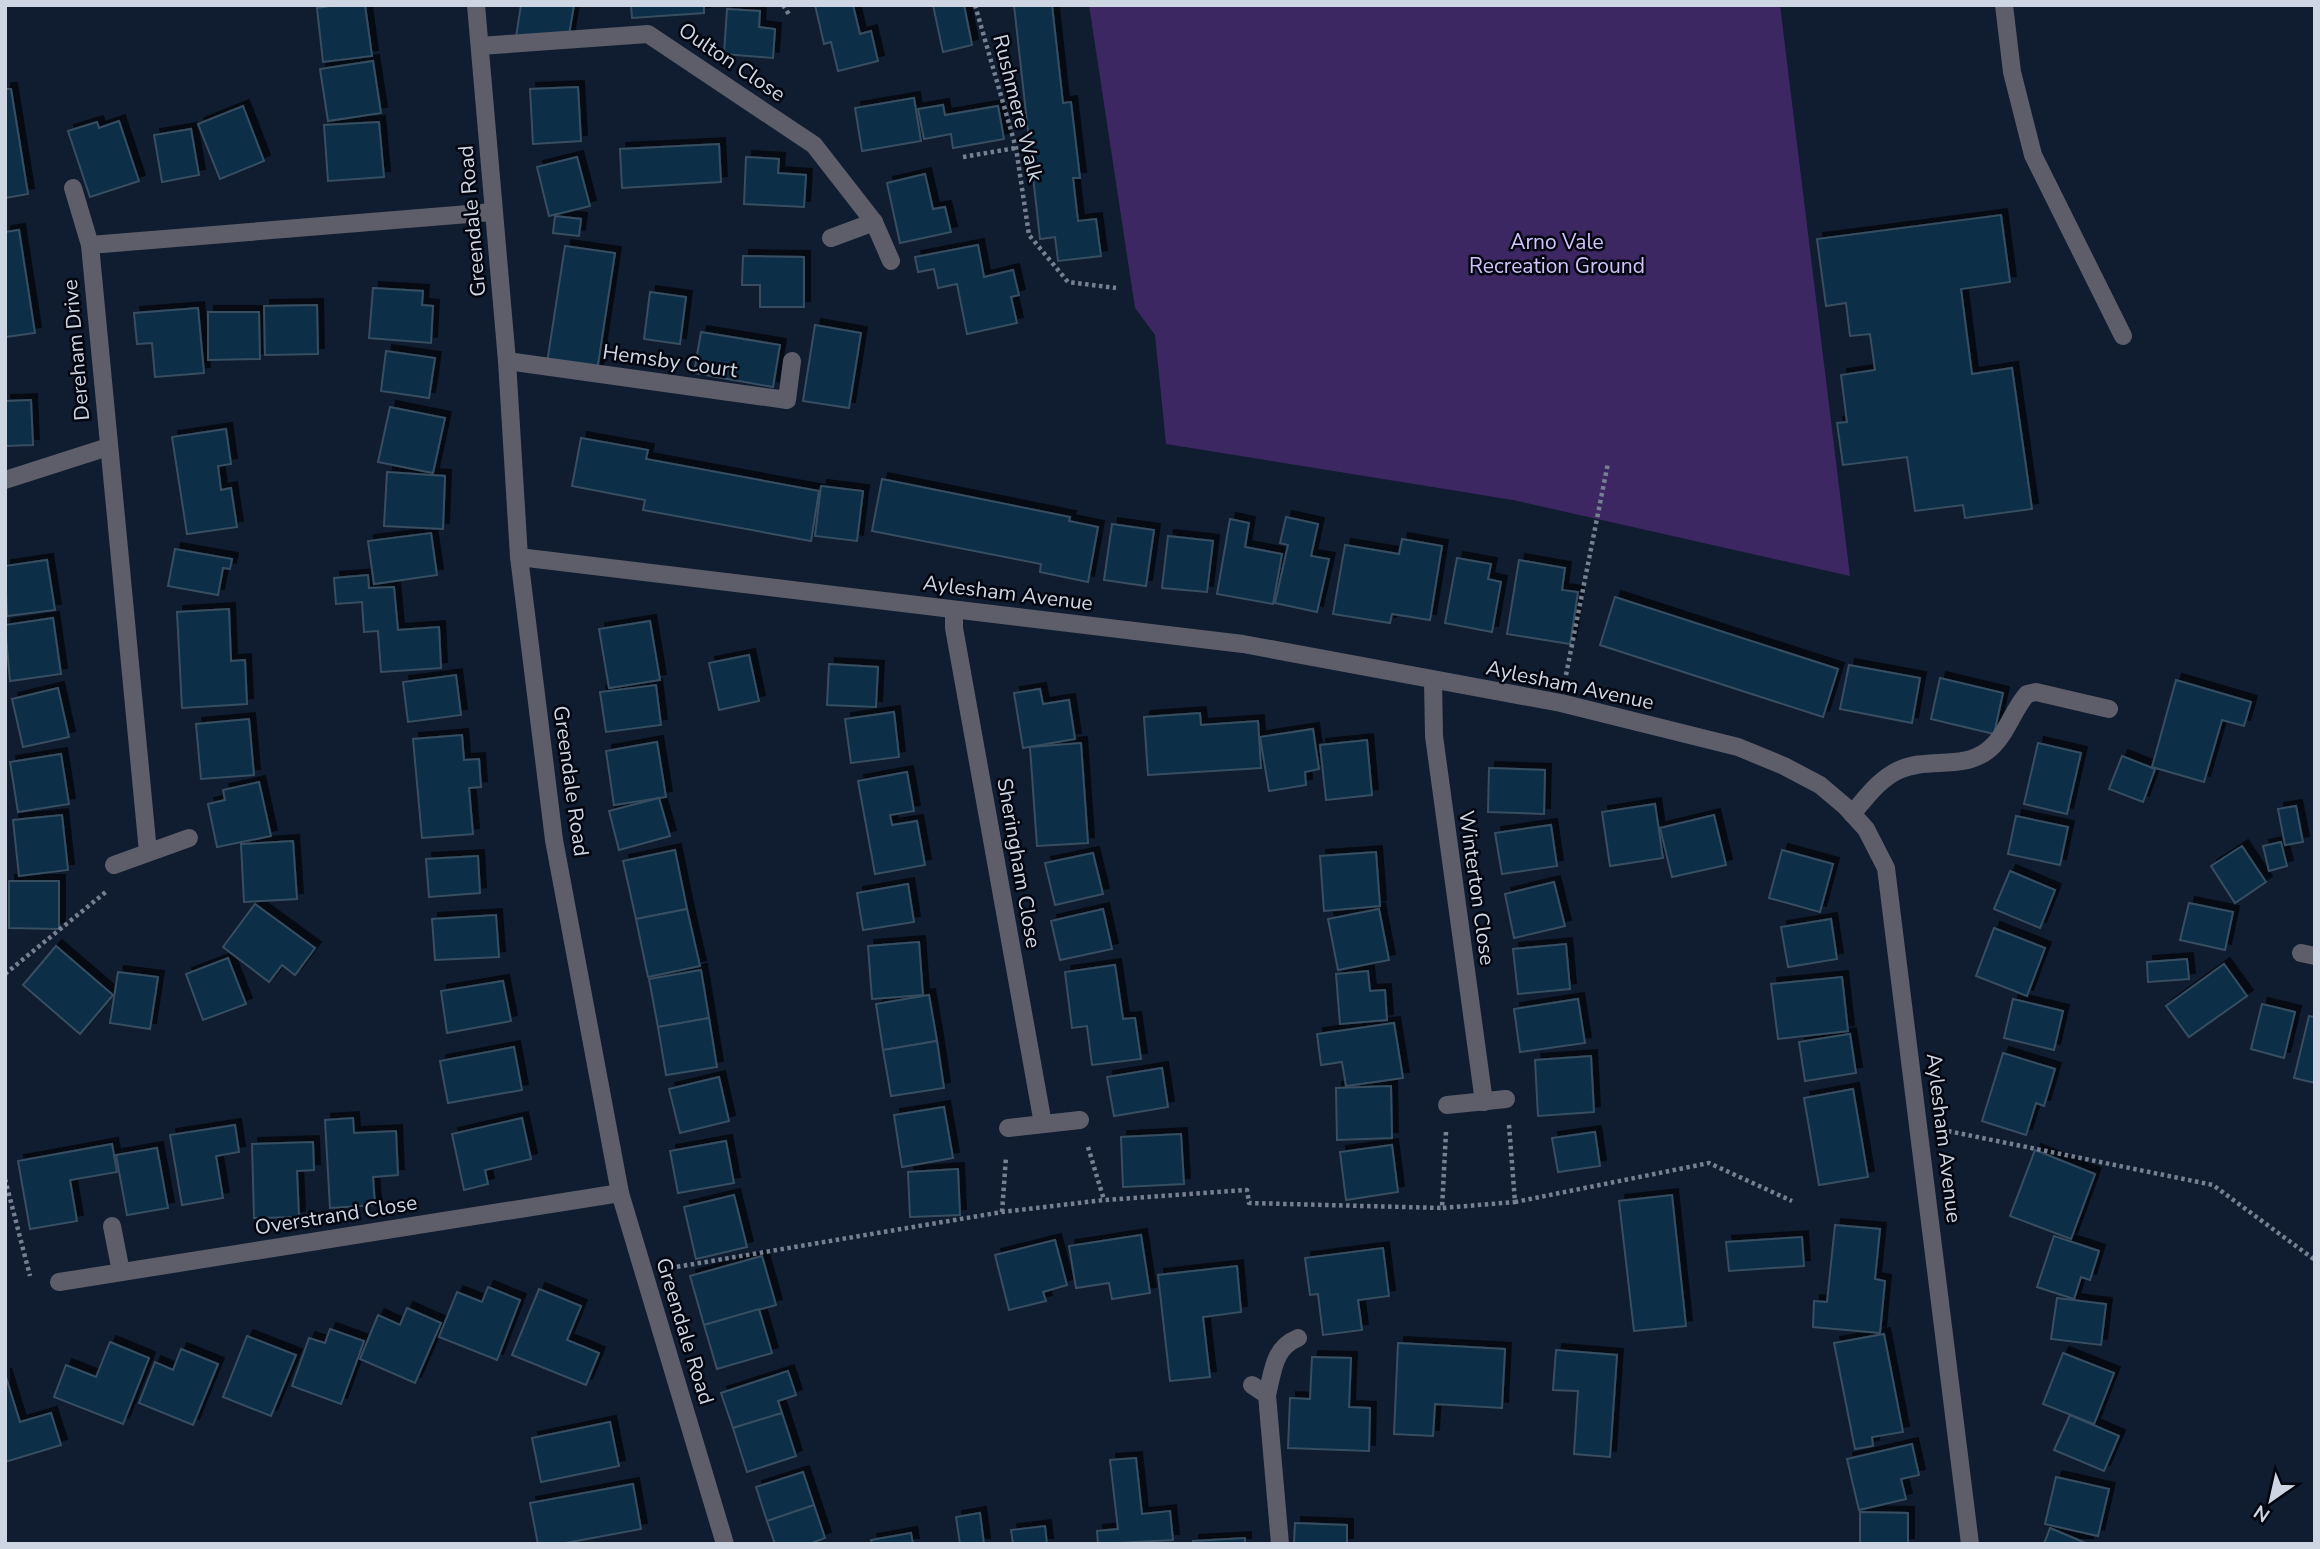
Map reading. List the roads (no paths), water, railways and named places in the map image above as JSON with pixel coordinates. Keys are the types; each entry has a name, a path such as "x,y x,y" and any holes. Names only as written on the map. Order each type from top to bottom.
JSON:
{"street":[{"name":"Greendale Road","path":"476,5 507,361 519,557 554,840 620,1193 725,1544"},
{"path":"2004,5 2012,72 2033,155 2123,336"},
{"name":"Oulton Close","path":"480,46 648,34 814,145 874,222 891,261"},
{"name":"Dereham Drive","path":"73,188 90,245 148,852"},
{"path":"90,245 493,212"},
{"path":"831,238 874,222"},
{"name":"Hemsby Court","path":"507,361 787,400 792,360"},
{"path":"5,480 108,447"},
{"name":"Aylesham Avenue","path":"519,557 1243,644 1561,703 1738,747 1784,766 1820,785 1866,829 1886,868 1970,1544"},
{"name":"Sheringham Close","path":"954,610 954,628 1043,1124"},
{"name":"Winterton Close","path":"1433,680 1434,736 1484,1102"},
{"path":"1852,814 1881,782 1899,770 1917,764 1975,759 1989,750 2027,694 2036,692 2109,709"},
{"path":"114,865 189,838"},
{"path":"1447,1105 1506,1099"},
{"path":"1008,1128 1080,1120"},
{"name":"Overstrand Close","path":"60,1282 620,1193"},
{"path":"112,1226 121,1272"},
{"path":"1280,1544 1267,1395 1278,1352 1285,1343 1298,1338"},
{"path":"1252,1385 1267,1395"}],"park label":[{"name":"Arno Vale Recreation Ground","path":"1557,254"}]}
